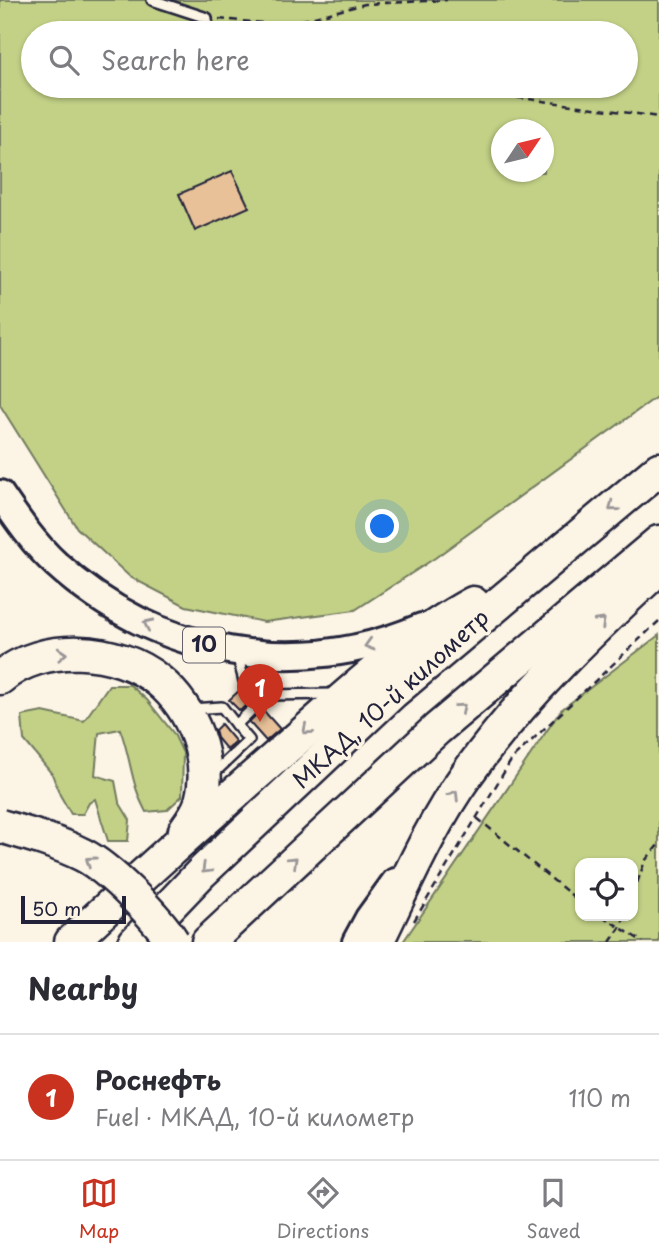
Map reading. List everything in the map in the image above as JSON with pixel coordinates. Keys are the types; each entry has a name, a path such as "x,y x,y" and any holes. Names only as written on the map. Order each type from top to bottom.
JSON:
{"highway":[{"name":"МКАД, 10-й километр","path":"135,942 202,872 392,693 659,469"},
{"path":"208,942 437,729 659,542"},
{"name":"10","path":"456,612 511,582 566,545"},
{"path":"377,942 430,833 467,774 536,688 659,568"},
{"path":"71,942 173,846 349,694 456,612"},
{"path":"0,678 33,658 59,654 95,654 131,665 158,680 183,709 196,732 204,764 201,802 173,846"},
{"path":"0,826 34,835 85,856 132,894 173,942"}],"main road":[{"name":"10","path":"0,494 24,528 56,564 104,601 146,624 190,642 236,653 346,651 401,636 456,612"},
{"path":"356,942 369,918 430,833"},
{"path":"219,942 255,896"}],"lane":[{"path":"152,0 207,18 207,21"},
{"path":"236,653 244,681 262,699"},
{"path":"236,725 267,695 349,694"},
{"path":"183,709 222,707 249,740 203,784"}],"path":[{"path":"361,0 365,4"},
{"path":"299,21 365,4 447,0"},
{"path":"207,18 240,21"},
{"path":"521,98 659,117"},
{"path":"408,931 512,759 659,621"},
{"path":"476,817 575,898"},
{"path":"638,880 645,861 659,844"},
{"path":"610,921 643,942"},
{"path":"610,942 623,921"}],"green space":[{"path":"0,0 659,0 659,395 435,558 355,610 264,622 186,606 130,577 77,528 0,405"},
{"path":"659,635 659,942 403,942 561,710"},
{"path":"109,685 130,685 147,700 174,734 183,753 182,796 167,810 146,812 137,792 120,729 99,733 95,775 115,781 119,802 130,820 128,841 108,841 95,799 89,803 83,814 71,814 52,774 24,740 22,716 43,712 84,721"}],"building":[{"path":"232,171 249,207 195,231 179,194"},
{"path":"241,689 251,700 240,711 229,700"},
{"path":"262,709 280,729 266,741 249,722"},
{"path":"221,724 236,742 227,750 217,738 215,730"}],"place":[{"name":"Роснефть","path":"260,722"}]}
